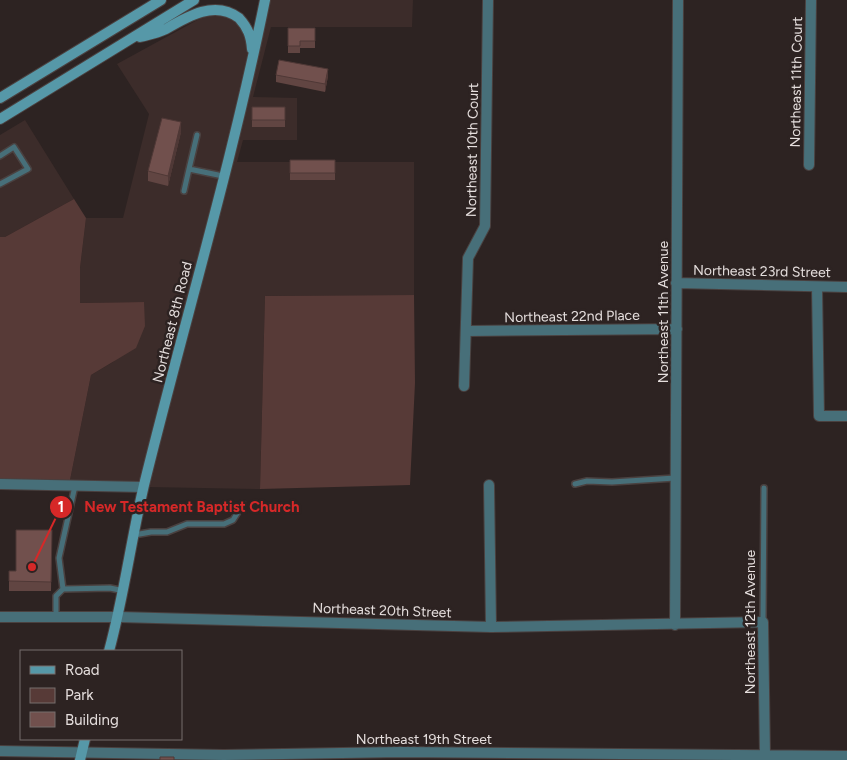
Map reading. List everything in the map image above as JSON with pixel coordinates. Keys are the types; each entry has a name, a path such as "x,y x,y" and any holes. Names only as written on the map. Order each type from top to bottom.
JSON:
{"main road":[{"path":"0,98 161,0"},
{"path":"0,119 194,0"},
{"name":"Northeast 8th Road","path":"109,650 119,616 143,487 252,62 265,0"},
{"path":"127,41 164,30 198,9 217,6 232,12 246,26 250,33 252,62"},
{"path":"81,756 86,740"}],"street":[{"name":"Northeast 10th Court","path":"464,386 468,258 485,226 488,0"},
{"name":"Northeast 11th Avenue","path":"675,625 678,0"},
{"name":"Northeast 11th Court","path":"809,165 811,0"},
{"name":"Northeast 23rd Street","path":"676,283 847,287"},
{"path":"817,286 818,416 847,416"},
{"name":"Northeast 22nd Place","path":"466,331 677,329"},
{"path":"0,484 143,487"},
{"path":"489,484 491,627"},
{"name":"Northeast 20th Street","path":"0,616 119,616 491,627 763,622"},
{"name":"Northeast 12th Avenue","path":"763,622 766,756"},
{"name":"Northeast 19th Street","path":"0,751 81,756 152,757 766,756 807,758 847,756"}],"lane":[{"path":"184,190 197,135"},
{"path":"0,156 14,147 28,169 0,184"},
{"path":"189,169 223,176"},
{"path":"576,484 587,481 675,478"},
{"path":"63,589 59,558 75,485"},
{"name":"Northeast 12th Avenue","path":"763,622 764,488"},
{"path":"134,535 167,532 187,524 224,524 233,520 243,504"},
{"path":"56,616 56,596 63,589 110,588 124,591"}],"shaded area":[{"path":"269,0 413,0 412,27 271,27 253,97 297,98 297,140 243,140 237,162 414,162 414,295 265,296 260,489 148,487 257,62"},
{"path":"212,12 234,20 243,29 247,42 248,61 140,482 70,480 91,375 113,362 144,302 80,303 80,268 86,218 123,218 149,114 117,64"},
{"path":"25,120 74,199 5,237 0,237 0,135"}],"green space":[{"path":"74,199 86,218 80,268 80,303 144,302 145,326 136,348 91,375 70,480 0,479 0,237 5,237"},
{"path":"414,295 415,383 410,485 260,489 265,296"}],"building":[{"path":"288,28 315,28 315,41 300,41 300,46 288,46"},
{"path":"279,60 328,69 325,84 276,75"},
{"path":"252,107 285,107 285,120 252,120"},
{"path":"162,118 181,122 168,176 148,171"},
{"path":"290,160 335,160 335,173 290,173"},
{"path":"16,530 52,530 51,582 9,581 9,571 16,571"},
{"path":"160,757 174,757 174,760 160,760"}],"place":[{"name":"New Testament Baptist Church","path":"32,567"}]}
